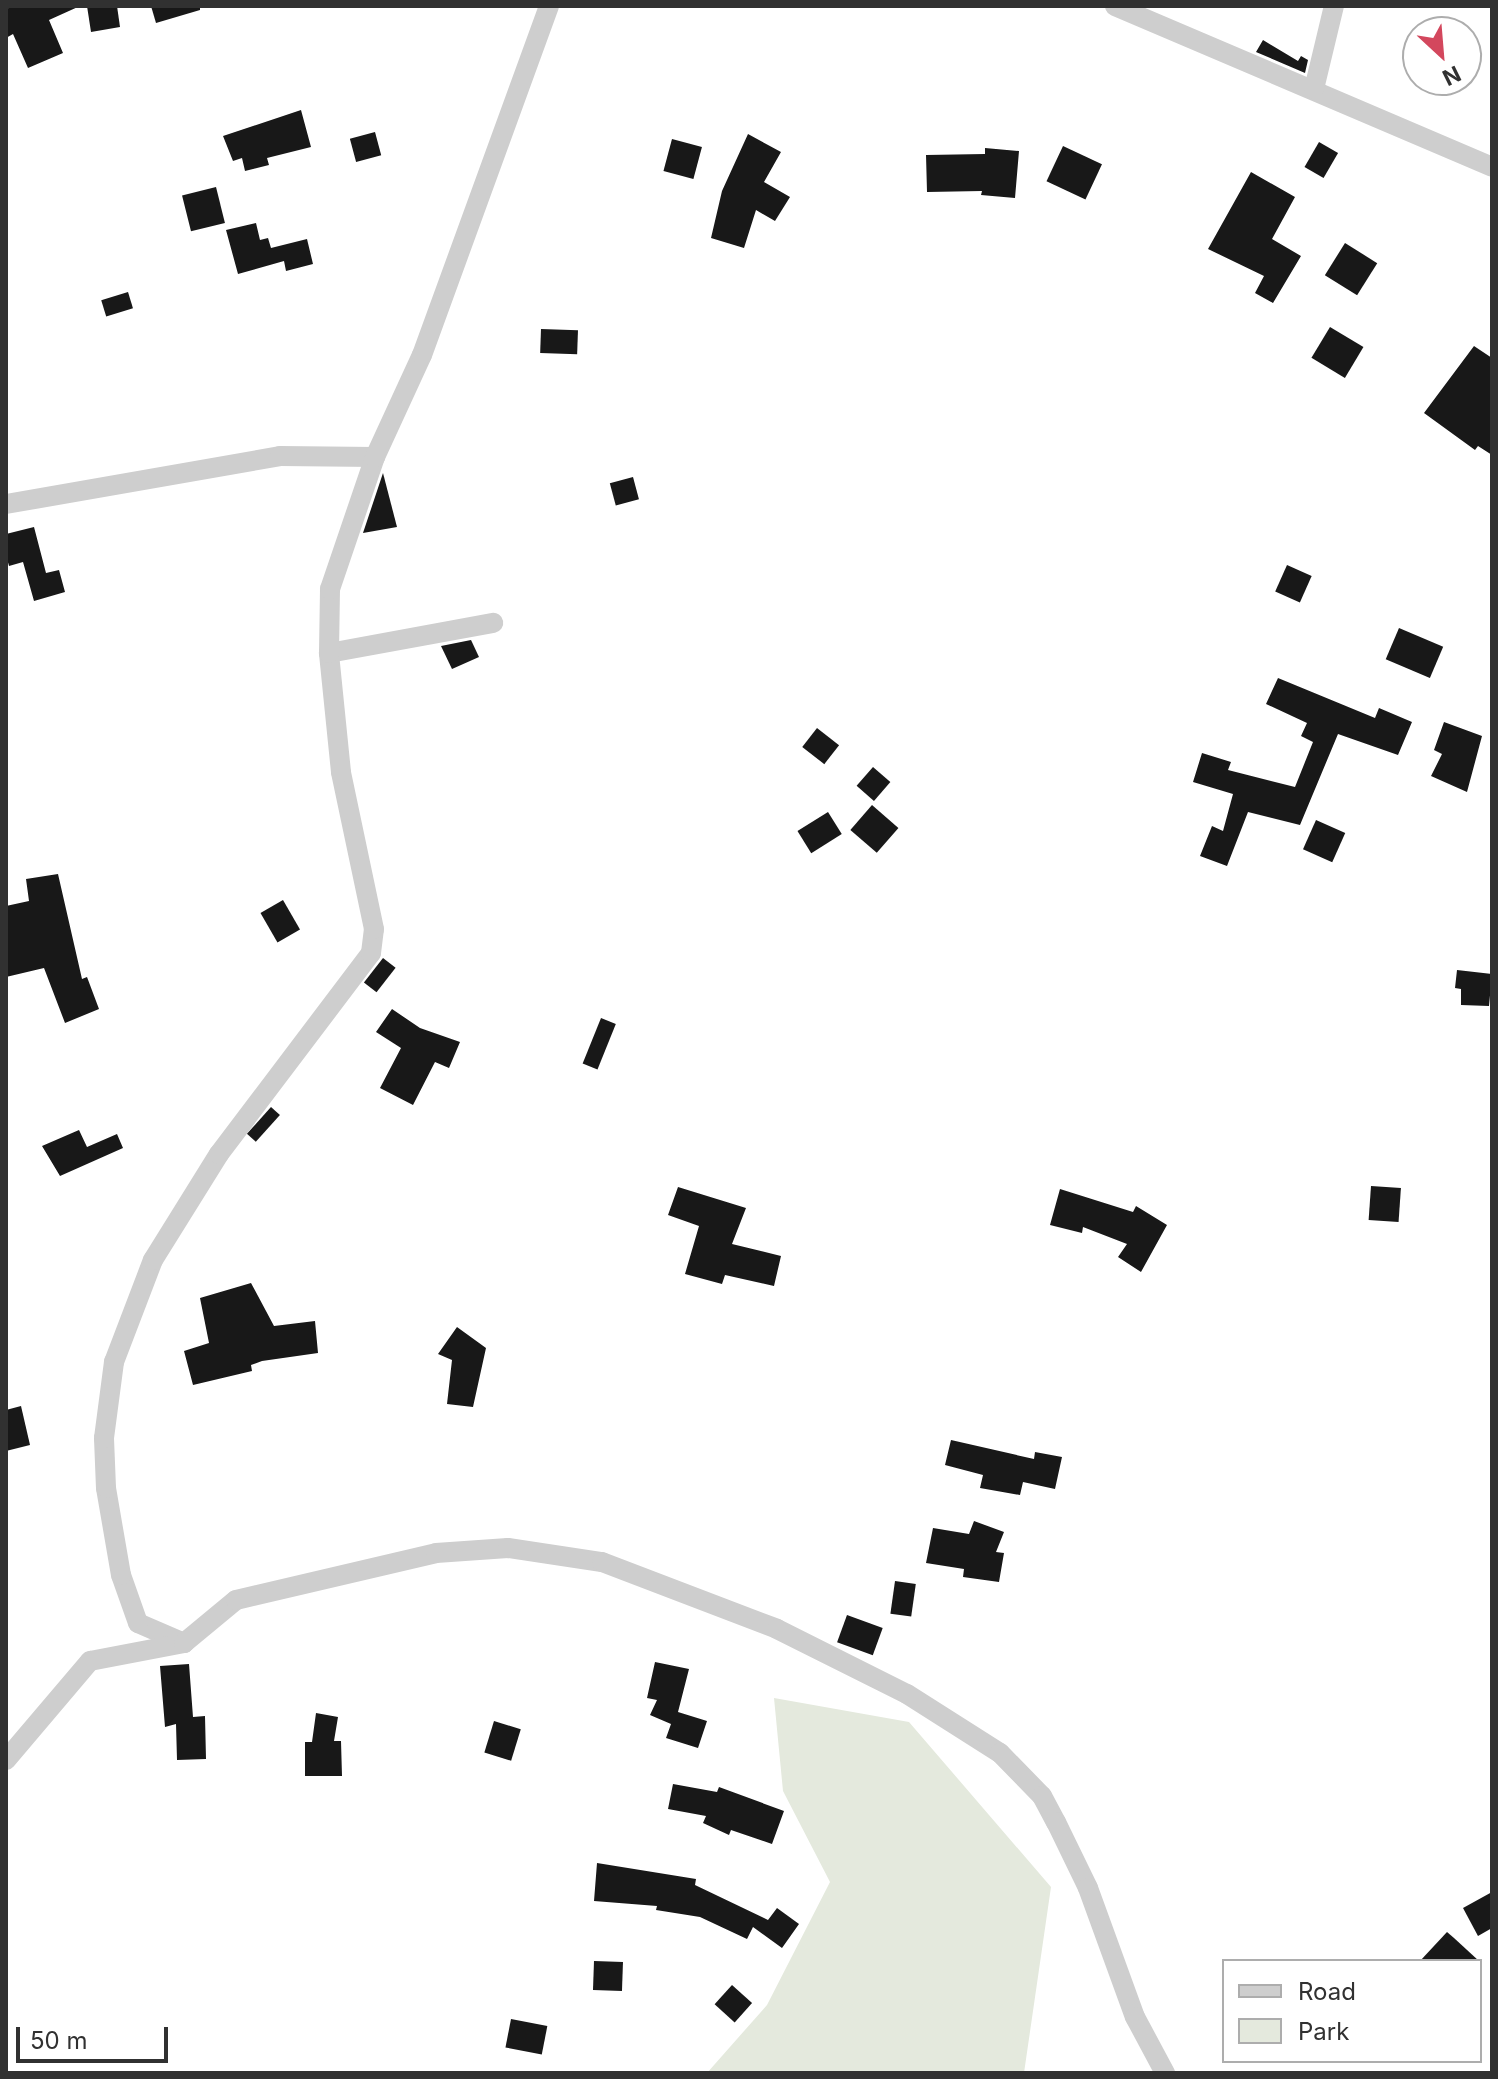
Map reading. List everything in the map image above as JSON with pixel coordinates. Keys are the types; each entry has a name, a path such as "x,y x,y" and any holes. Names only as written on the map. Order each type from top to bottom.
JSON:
{"street":[{"path":"184,1643 138,1623 121,1575 106,1488 109,1396 131,1310 153,1260 219,1154 371,953 375,941 341,772 329,653 330,589 375,457 422,355 549,6"},
{"path":"1115,6 1492,167"},
{"path":"1314,89 1334,6"},
{"path":"6,504 280,456 375,457"},
{"path":"329,653 493,623"},
{"path":"6,1760 90,1661 184,1643 236,1600 436,1553 508,1548 602,1562 777,1629 976,1734 1042,1796 1088,1888 1135,2017 1165,2073"}],"green space":[{"path":"774,1698 909,1722 1051,1887 1024,2073 707,2073 767,2005 830,1882 783,1791"}],"building":[{"path":"14,6 80,6 49,20 63,53 28,68 13,34 6,38 6,9"},
{"path":"87,6 117,6 120,27 91,32"},
{"path":"151,6 200,6 200,10 156,23"},
{"path":"1263,40 1298,61 1301,56 1308,60 1305,73 1256,52"},
{"path":"301,110 311,147 267,158 269,165 245,171 242,158 233,161 223,136"},
{"path":"375,132 381,155 356,162 350,139"},
{"path":"748,134 781,152 764,182 790,197 775,221 756,210 744,248 711,238 722,191"},
{"path":"672,139 702,147 693,179 663,171"},
{"path":"1319,142 1338,153 1324,178 1304,167"},
{"path":"1063,146 1102,164 1085,200 1047,181"},
{"path":"985,148 1019,151 1015,198 981,195 982,191 927,192 926,155 985,154"},
{"path":"1251,172 1295,197 1272,239 1301,256 1273,303 1255,293 1264,276 1208,249"},
{"path":"216,187 225,223 191,231 182,195"},
{"path":"256,223 260,240 268,238 271,248 307,239 313,264 286,271 284,261 238,274 226,230"},
{"path":"1345,243 1377,263 1357,295 1325,275"},
{"path":"128,292 133,308 106,316 101,300"},
{"path":"1330,327 1363,347 1345,378 1311,358"},
{"path":"541,329 578,330 577,354 540,353"},
{"path":"1474,346 1492,358 1492,455 1478,446 1475,450 1424,413"},
{"path":"383,473 397,527 363,533"},
{"path":"633,477 639,499 616,505 610,483"},
{"path":"34,527 46,573 59,570 65,592 34,601 23,562 9,566 6,534"},
{"path":"1287,565 1312,576 1300,602 1275,591"},
{"path":"1399,628 1443,647 1430,678 1386,659"},
{"path":"471,640 479,657 452,669 441,646"},
{"path":"1278,678 1375,718 1379,708 1412,722 1398,755 1338,734 1300,825 1248,812 1227,866 1200,856 1212,826 1223,831 1233,794 1193,782 1202,753 1231,762 1228,770 1295,787 1313,742 1301,736 1307,723 1266,704"},
{"path":"1444,722 1482,736 1467,792 1431,776 1442,754 1434,750"},
{"path":"817,728 839,745 824,764 802,747"},
{"path":"873,767 890,782 874,801 857,786"},
{"path":"872,805 898,828 877,853 850,830"},
{"path":"828,812 842,834 811,853 797,831"},
{"path":"1316,820 1345,833 1332,862 1303,849"},
{"path":"58,874 82,979 87,977 99,1009 65,1023 44,968 6,977 6,906 29,901 26,879"},
{"path":"283,900 300,929 277,942 260,913"},
{"path":"383,958 396,968 377,992 364,982"},
{"path":"1457,970 1492,974 1489,1006 1461,1005 1461,989 1455,988"},
{"path":"392,1009 420,1028 460,1042 449,1068 435,1062 413,1105 380,1088 401,1048 376,1032"},
{"path":"601,1018 616,1024 597,1069 583,1063"},
{"path":"271,1107 280,1115 256,1142 247,1134"},
{"path":"79,1130 87,1147 117,1134 123,1148 60,1176 42,1146"},
{"path":"1371,1186 1401,1188 1399,1222 1369,1220"},
{"path":"678,1187 746,1208 732,1244 781,1256 774,1286 725,1275 722,1284 685,1274 699,1226 668,1215"},
{"path":"1060,1189 1133,1212 1136,1206 1167,1225 1141,1272 1118,1257 1127,1244 1083,1227 1082,1233 1050,1225"},
{"path":"251,1283 274,1326 315,1321 318,1353 262,1361 251,1365 252,1371 193,1385 184,1351 209,1343 200,1298"},
{"path":"457,1327 486,1348 473,1407 447,1404 452,1360 438,1354"},
{"path":"21,1406 30,1445 6,1451 6,1410"},
{"path":"951,1440 1034,1459 1035,1452 1062,1457 1055,1489 1023,1482 1020,1495 980,1488 983,1475 945,1465"},
{"path":"974,1521 1004,1532 996,1552 1004,1553 999,1582 963,1577 964,1569 926,1563 933,1528 969,1534"},
{"path":"895,1581 916,1584 911,1617 890,1614"},
{"path":"847,1615 883,1628 873,1655 837,1642"},
{"path":"655,1662 689,1669 678,1712 707,1721 698,1748 666,1738 671,1724 650,1715 657,1700 647,1698"},
{"path":"189,1664 193,1717 205,1716 206,1759 177,1760 176,1724 165,1727 160,1666"},
{"path":"316,1713 338,1717 334,1741 341,1741 342,1776 305,1776 305,1742 312,1742"},
{"path":"494,1721 521,1729 511,1761 484,1753"},
{"path":"673,1784 717,1792 719,1787 784,1811 772,1844 731,1830 729,1835 703,1823 706,1816 668,1809"},
{"path":"597,1863 696,1879 695,1885 768,1920 777,1908 799,1924 782,1948 753,1927 747,1939 700,1917 656,1910 657,1906 594,1901"},
{"path":"1492,1892 1492,1928 1478,1936 1463,1908"},
{"path":"1447,1932 1477,1959 1422,1959"},
{"path":"594,1961 623,1962 622,1991 593,1990"},
{"path":"732,1985 752,2003 735,2022 715,2004"},
{"path":"511,2019 547,2026 542,2055 505,2047"}]}
